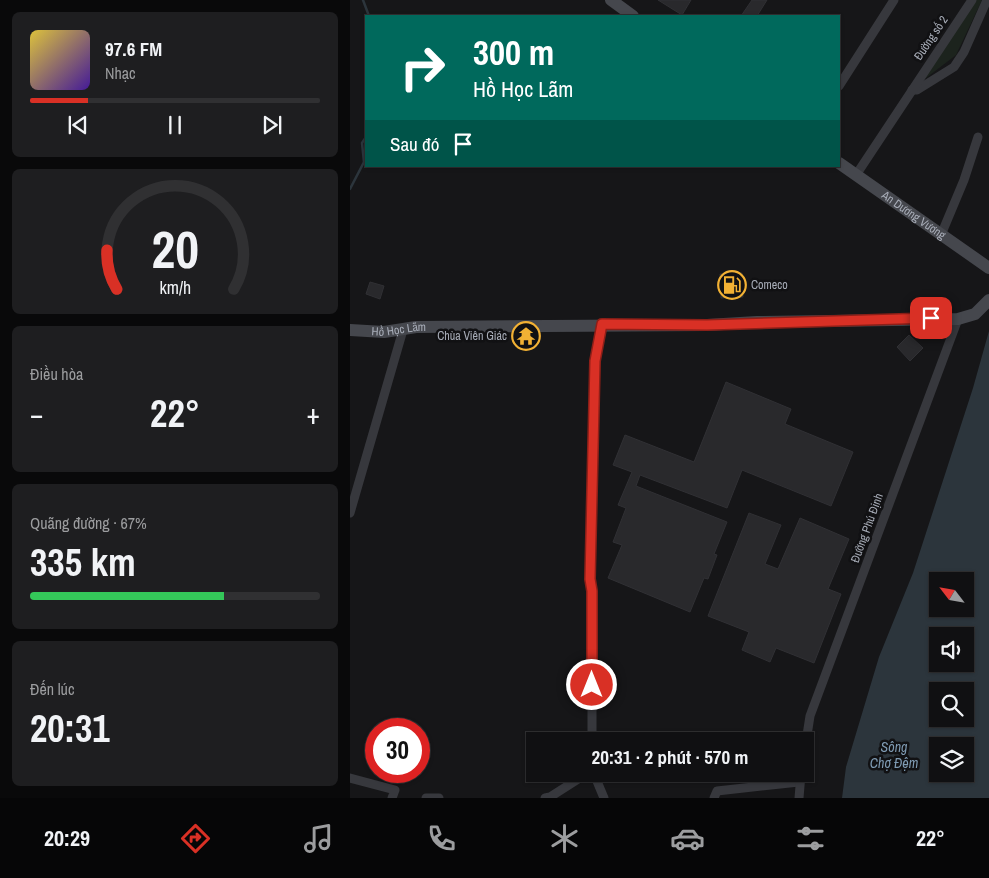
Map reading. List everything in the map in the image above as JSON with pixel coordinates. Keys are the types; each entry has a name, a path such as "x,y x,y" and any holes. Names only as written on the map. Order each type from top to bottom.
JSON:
{"main road":[{"path":"610,0 632,15"},
{"name":"An Dương Vương","path":"840,164 989,268"},
{"path":"958,318 974,314 989,300"},
{"name":"Hồ Học Lãm","path":"350,330 384,332 416,327 602,324 707,325 958,318"}],"street":[{"path":"840,84 894,0"},
{"name":"Đường số 2","path":"856,175 972,0"},
{"path":"912,90 918,90 954,67 964,52 987,0"},
{"path":"941,235 964,180 978,137"},
{"name":"Đường Phú Định","path":"808,732 810,716 958,318"},
{"path":"592,732 592,591 590,579 594,371 602,324"},
{"path":"350,513 404,330"},
{"path":"350,778 394,790 392,798"},
{"path":"545,798 550,797 573,782"},
{"path":"597,782 604,798"},
{"path":"714,798 717,792 776,782"},
{"path":"799,798 800,782"},
{"path":"426,798 439,798"}],"shaded area":[{"path":"975,0 982,0 956,55 926,78 925,77"}],"water":[{"name":"Sông Chợ Đệm","path":"989,331 989,798 842,798 846,767 879,657 913,573 973,388"}],"building":[{"path":"658,0 691,0 682,15"},
{"path":"752,0 767,0 758,15 742,15"},
{"name":"Comeco","path":"742,273 743,297 721,298 720,274"},
{"path":"370,282 384,286 380,299 366,294"},
{"path":"909,335 923,348 910,361 897,347"},
{"path":"726,382 791,409 785,424 853,452 831,506 742,470 727,508 640,475 636,486 727,522 714,554 717,555 708,579 704,578 690,612 608,578 622,545 613,542 626,508 618,505 632,472 613,465 625,435 694,462"},
{"path":"749,513 781,525 765,564 778,569 800,518 849,539 828,589 841,594 814,663 776,648 770,662 742,650 749,632 708,616"}],"waterway":[{"path":"363,0 369,15"},
{"path":"350,189 364,162 362,143 365,138"}],"place":[{"name":"Comeco","path":"732,285"},
{"name":"Chùa Viên Giác","path":"526,336"}],"route":[{"path":"592,685 592,591 590,579 595,361 602,324 707,325 931,318"}]}
